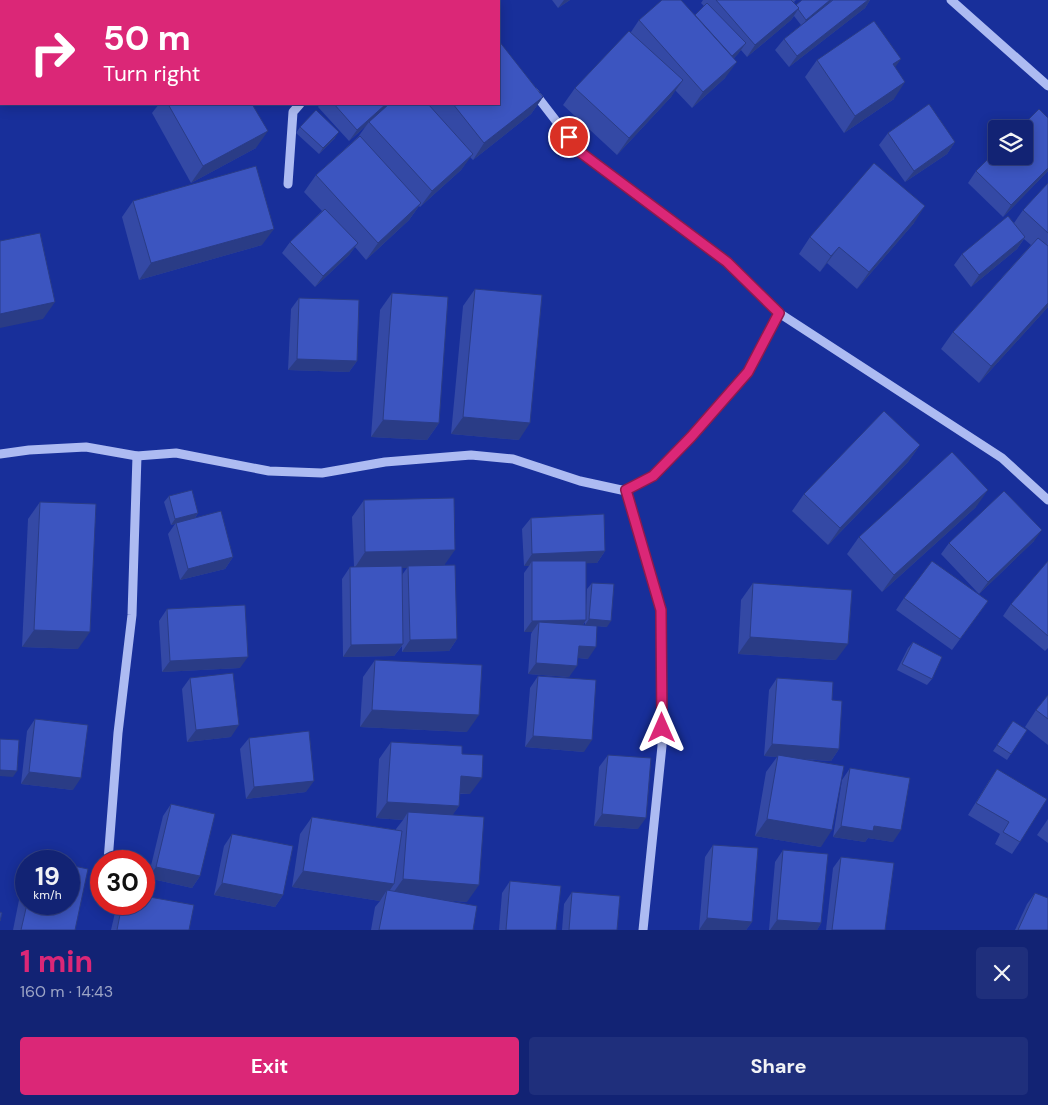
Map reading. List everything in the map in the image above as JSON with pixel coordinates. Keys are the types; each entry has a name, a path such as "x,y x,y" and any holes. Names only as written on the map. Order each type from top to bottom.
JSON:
{"street":[{"path":"951,0 1048,86"},
{"path":"528,85 580,152 727,262 779,313 1002,458 1048,500"},
{"path":"288,184 293,112 299,105"},
{"path":"0,454 29,450 86,447 137,456 176,453 269,471 322,473 385,462 471,455 514,459 580,481 626,490 653,476 691,437 748,372 779,313"},
{"path":"109,850 118,733 132,615 137,456"},
{"path":"626,490 661,610 662,746 643,930"}],"building":[{"path":"662,0 681,0 737,62 703,92 639,20"},
{"path":"716,0 791,0 799,8 755,45"},
{"path":"802,0 830,0 806,20 796,5"},
{"path":"833,0 868,0 797,56 784,39"},
{"path":"707,3 746,43 732,56 695,15"},
{"path":"874,21 901,59 893,64 905,82 855,116 817,60"},
{"path":"629,31 683,80 629,138 575,88"},
{"path":"500,42 543,97 484,143 454,105 500,105"},
{"path":"929,104 955,142 914,171 888,133"},
{"path":"169,105 253,105 268,131 203,166"},
{"path":"335,105 385,105 357,130"},
{"path":"388,105 429,105 473,154 432,191 369,122"},
{"path":"1039,109 1048,118 1048,168 1011,205 976,171 988,159 988,165 1033,165 1033,120 1028,120"},
{"path":"316,110 339,132 323,148 300,127"},
{"path":"360,136 421,203 378,243 316,175"},
{"path":"874,163 925,206 869,272 839,247 831,256 810,237"},
{"path":"256,166 274,229 151,263 133,201"},
{"path":"1048,183 1048,233 1023,210"},
{"path":"325,209 358,243 323,276 290,242"},
{"path":"1008,216 1025,237 979,275 962,254"},
{"path":"40,233 55,302 0,314 0,241"},
{"path":"1038,238 1048,246 1048,303 991,366 953,332"},
{"path":"475,289 542,295 530,423 463,417"},
{"path":"392,293 448,297 439,423 383,420"},
{"path":"299,298 359,300 357,361 297,359"},
{"path":"884,411 920,445 840,528 804,494"},
{"path":"952,452 988,490 894,575 859,537"},
{"path":"192,490 198,513 175,519 169,496"},
{"path":"1004,491 1042,530 988,582 949,543"},
{"path":"454,498 455,550 365,552 364,500"},
{"path":"40,502 96,504 90,632 34,630"},
{"path":"221,511 233,557 188,569 176,523"},
{"path":"604,514 605,551 532,554 531,518"},
{"path":"532,561 586,561 586,620 532,621"},
{"path":"932,561 988,601 960,639 904,598"},
{"path":"1048,561 1048,636 1011,604"},
{"path":"455,565 457,639 410,640 408,566"},
{"path":"402,566 403,644 351,645 350,567"},
{"path":"592,583 614,584 611,621 589,619"},
{"path":"753,583 852,590 848,644 750,637"},
{"path":"245,605 248,657 170,661 167,609"},
{"path":"539,622 597,626 596,647 579,646 577,666 536,663"},
{"path":"913,642 942,657 932,679 902,664"},
{"path":"375,660 482,665 479,715 372,710"},
{"path":"233,673 239,725 196,730 190,678"},
{"path":"538,676 596,680 592,740 533,736"},
{"path":"777,678 833,682 832,700 842,701 839,749 772,744"},
{"path":"1048,695 1048,719 1036,710"},
{"path":"35,719 88,725 81,778 29,772"},
{"path":"1013,721 1027,730 1011,754 997,745"},
{"path":"309,731 314,781 254,787 249,738"},
{"path":"0,739 19,740 17,771 0,770"},
{"path":"391,742 462,746 462,754 483,755 482,778 461,776 459,806 387,802"},
{"path":"608,755 651,758 646,818 602,814"},
{"path":"778,755 844,766 832,830 767,819"},
{"path":"850,768 910,778 901,830 874,826 873,831 841,826"},
{"path":"997,769 1047,799 1020,842 1003,832 1009,822 976,803"},
{"path":"171,804 215,814 200,876 156,867"},
{"path":"408,812 484,817 479,885 403,879"},
{"path":"312,817 402,831 394,884 303,871"},
{"path":"232,834 293,846 283,895 222,883"},
{"path":"713,845 758,848 752,922 707,918"},
{"path":"783,850 828,854 821,923 777,920"},
{"path":"841,857 894,863 885,930 832,930"},
{"path":"80,867 88,869 80,907"},
{"path":"510,881 561,886 556,930 506,930"},
{"path":"387,890 477,906 473,930 379,930"},
{"path":"572,892 620,896 617,930 569,930"},
{"path":"1035,893 1048,898 1048,930 1018,930"},
{"path":"155,898 194,905 189,930 117,930 120,915 155,915"},
{"path":"24,915 78,915 75,930 21,930"}],"route":[{"path":"569,137 580,152 727,262 779,313 748,372 691,437 653,476 626,490 661,610 662,728"}]}
